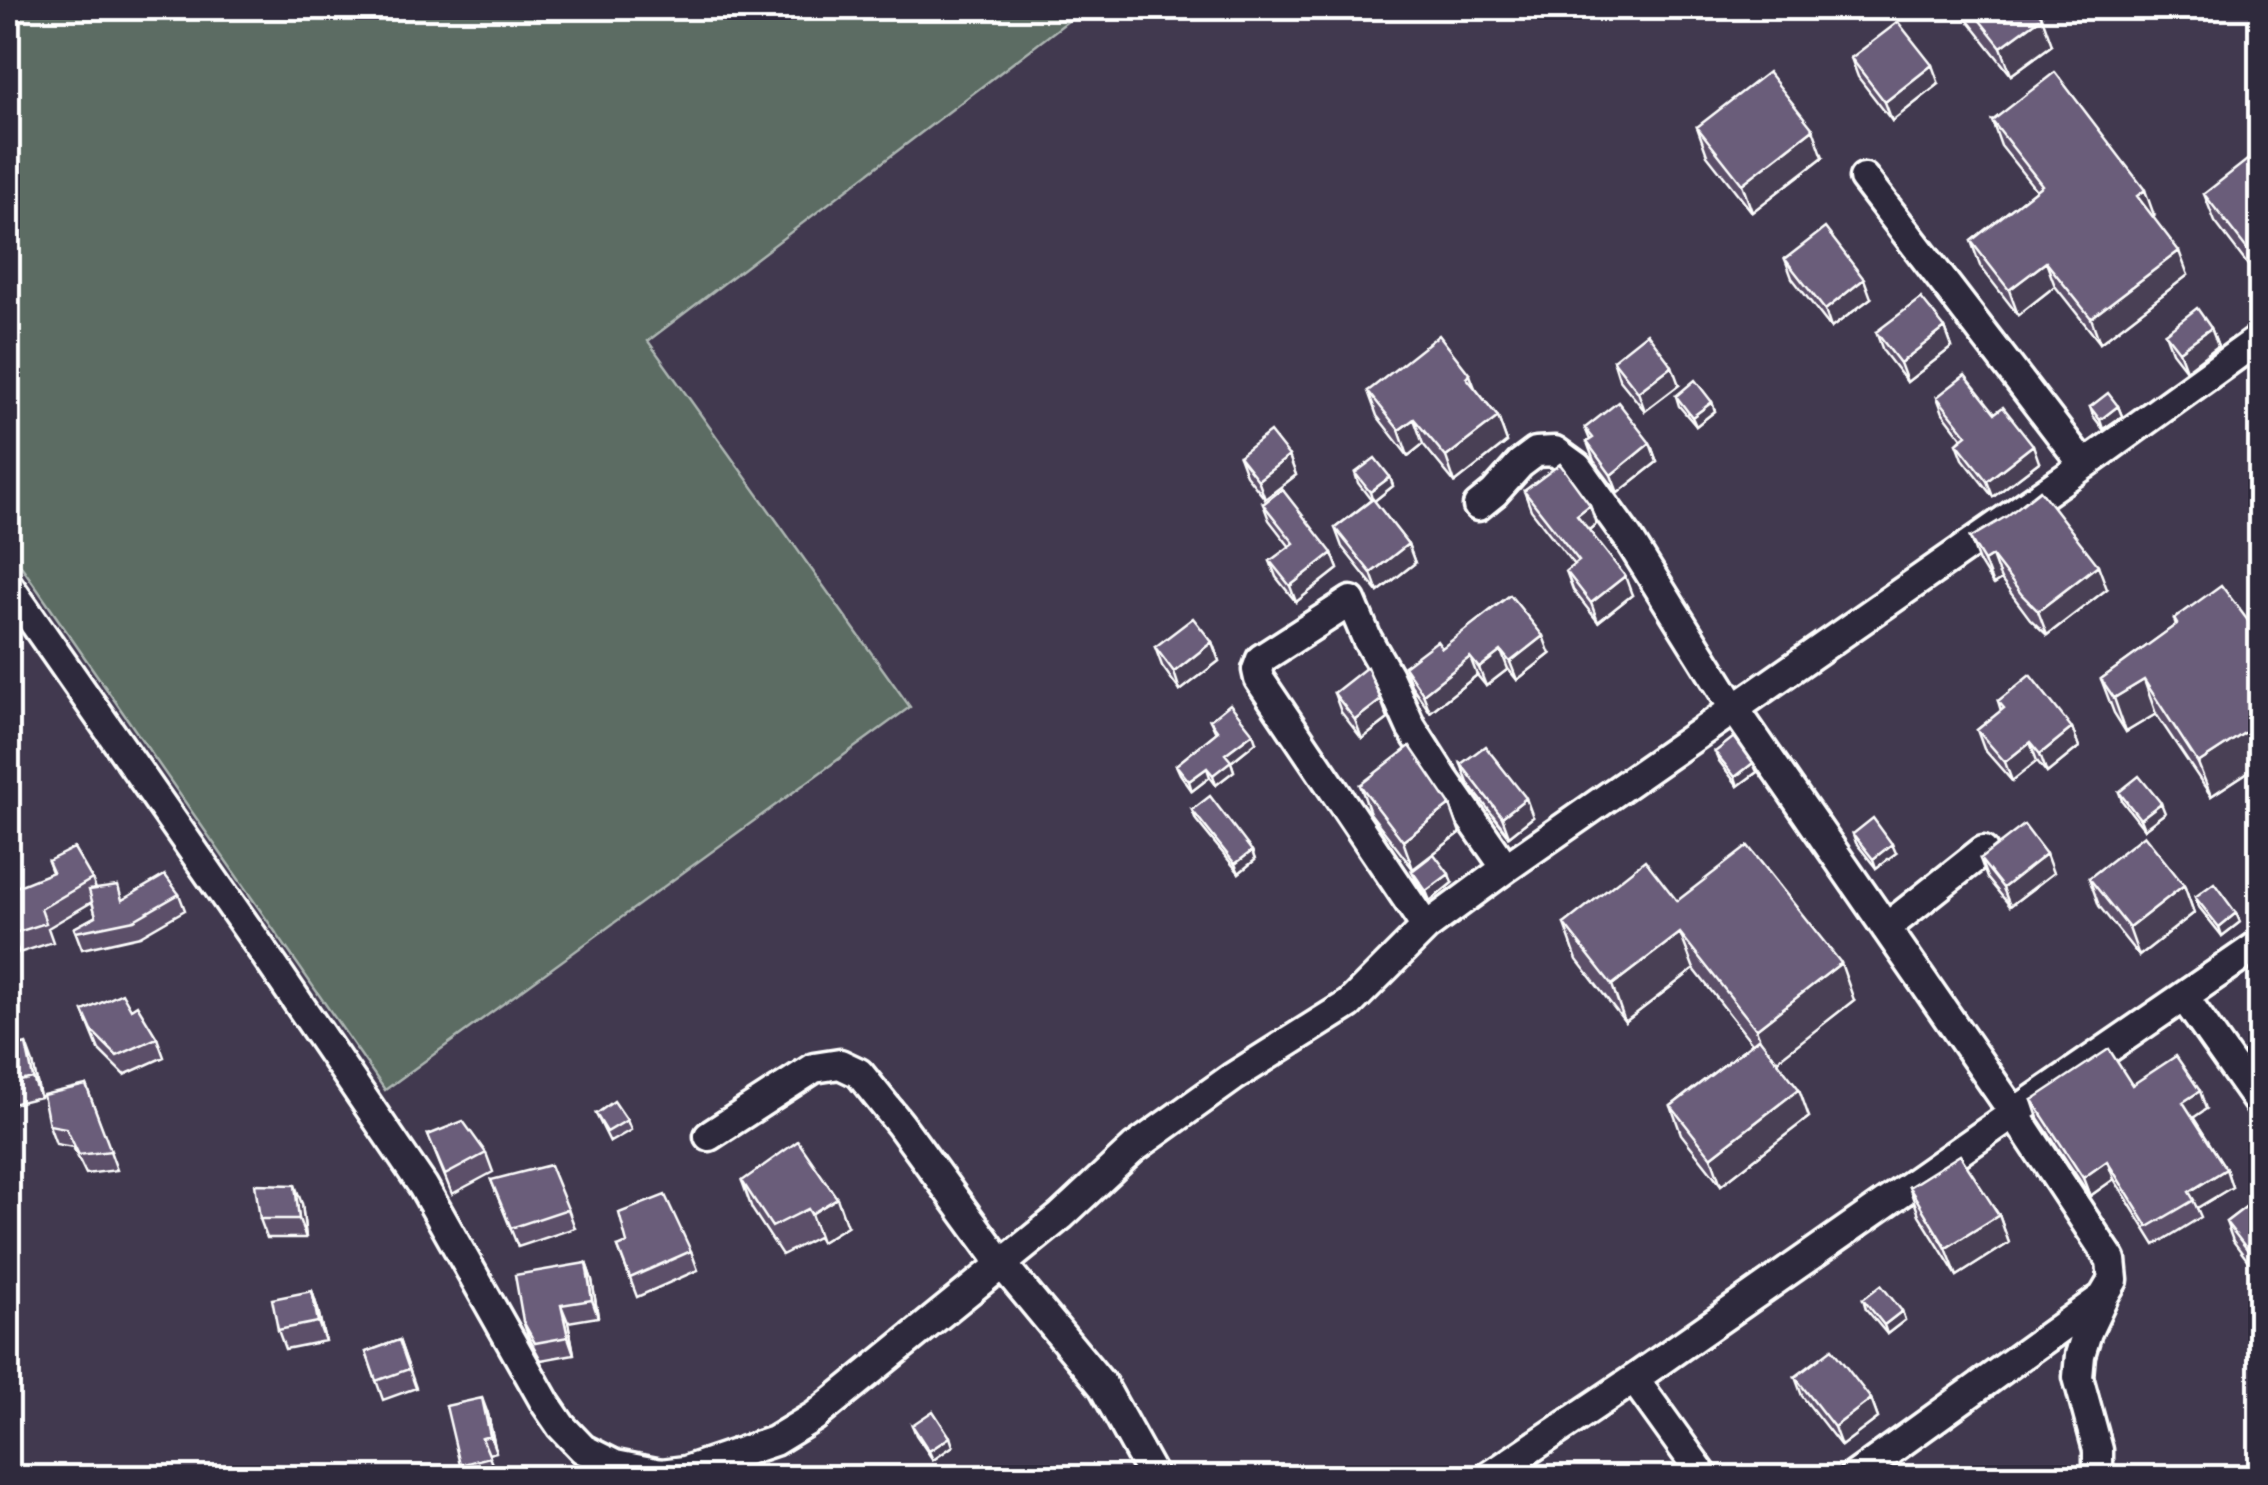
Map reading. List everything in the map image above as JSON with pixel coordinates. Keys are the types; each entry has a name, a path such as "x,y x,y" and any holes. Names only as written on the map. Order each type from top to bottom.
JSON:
{"street":[{"path":"1864,178 2084,465"},
{"path":"8,586 423,1186 561,1426 583,1449 615,1465 661,1474 712,1463 774,1441 815,1416 1061,1216 1134,1148 1233,1077 1348,1004 1426,927 2260,338"},
{"path":"1478,506 1536,452 1555,451 1576,466 1628,538 1734,708 2111,1260 2113,1280 2087,1332 2078,1377 2098,1450 2098,1478"},
{"path":"1426,927 1259,679 1261,659 1351,601 1411,726 1506,868"},
{"path":"1886,928 1983,851"},
{"path":"1487,1478 2260,944"},
{"path":"2184,997 2260,1104"},
{"path":"709,1136 814,1068 840,1064 859,1074 1002,1264 1103,1386 1154,1478"},
{"path":"1852,1478 2103,1297"},
{"path":"1634,1379 1705,1478"}],"green space":[{"path":"8,8 1085,8 648,341 910,707 385,1090 8,547"}],"building":[{"path":"1970,8 2035,8 2042,17 2001,47"},
{"path":"1898,22 1932,65 1885,102 1851,58"},
{"path":"1768,72 1813,129 1742,184 1697,127"},
{"path":"2055,72 2145,190 2137,196 2179,251 2091,318 2046,262 2009,290 1971,241 2042,185 1992,121"},
{"path":"2256,153 2260,159 2260,253 2254,258 2204,194"},
{"path":"1825,228 1864,279 1825,310 1785,259"},
{"path":"1921,298 1945,328 1900,363 1876,332"},
{"path":"2197,308 2211,328 2179,351 2165,333"},
{"path":"1647,333 1672,366 1638,392 1613,360"},
{"path":"1439,335 1498,417 1446,457 1414,419 1399,430 1368,391"},
{"path":"1965,375 1995,413 2003,407 2033,445 1987,481 1957,443 1967,435 1937,397"},
{"path":"1695,380 1712,402 1692,417 1676,396"},
{"path":"2108,393 2118,406 2100,420 2090,407"},
{"path":"1618,402 1650,443 1611,475 1587,442 1593,438 1585,428"},
{"path":"1270,432 1289,456 1258,480 1239,456"},
{"path":"1375,458 1390,477 1370,492 1355,473"},
{"path":"1560,464 1590,505 1577,515 1625,576 1591,603 1566,571 1579,561 1524,491"},
{"path":"1282,489 1332,553 1290,586 1270,561 1294,543 1263,504"},
{"path":"2040,490 2098,565 2038,611 1992,556 1984,561 1970,538"},
{"path":"1373,499 1408,544 1371,573 1335,528"},
{"path":"2221,585 2252,626 2260,620 2260,734 2255,726 2198,763 2144,680 2114,698 2101,679 2177,624 2174,619"},
{"path":"1510,595 1543,636 1510,662 1501,651 1479,668 1470,657 1423,694 1404,666 1437,641 1442,648"},
{"path":"1193,618 1212,642 1174,672 1155,647"},
{"path":"1367,667 1381,700 1355,720 1334,693"},
{"path":"2030,675 2072,728 2040,754 2030,742 2005,762 1977,730 2004,708 1998,701"},
{"path":"1230,704 1253,733 1225,754 1231,761 1213,775 1207,768 1189,781 1176,765 1218,731 1210,720"},
{"path":"1734,737 1753,763 1735,777 1715,752"},
{"path":"1410,746 1450,805 1403,841 1360,785"},
{"path":"1485,746 1526,798 1502,817 1461,764"},
{"path":"2139,776 2161,803 2140,819 2119,792"},
{"path":"1210,796 1252,851 1235,864 1192,810"},
{"path":"1873,818 1892,844 1873,859 1853,834"},
{"path":"2024,825 2046,854 2003,888 1980,859"},
{"path":"2144,835 2184,885 2129,928 2089,878"},
{"path":"1748,846 1841,963 1756,1029 1680,933 1612,985 1564,924 1645,860 1677,901"},
{"path":"74,848 92,879 41,909 46,923 12,934 8,890 53,872 48,861"},
{"path":"1434,854 1449,874 1426,891 1412,871"},
{"path":"165,875 179,894 134,920 76,932 74,928 96,916 89,890 118,886 122,900"},
{"path":"2214,883 2236,913 2219,927 2195,897"},
{"path":"122,993 131,1009 137,1005 157,1038 117,1056 92,1031 83,1011"},
{"path":"1759,1038 1799,1089 1711,1157 1671,1106"},
{"path":"26,1044 33,1078 8,1084 8,1049"},
{"path":"2109,1049 2132,1085 2176,1056 2200,1091 2183,1102 2226,1169 2189,1192 2194,1200 2148,1227 2107,1161 2083,1178 2032,1100"},
{"path":"86,1085 111,1151 79,1155 66,1128 49,1125 43,1095"},
{"path":"614,1101 627,1120 607,1132 596,1114"},
{"path":"463,1121 486,1153 445,1175 428,1135"},
{"path":"798,1141 837,1198 811,1214 808,1209 772,1227 742,1181"},
{"path":"1960,1155 1999,1215 1946,1248 1909,1187"},
{"path":"550,1165 568,1209 511,1228 491,1180"},
{"path":"255,1184 295,1185 299,1219 260,1219"},
{"path":"665,1195 691,1251 630,1278 618,1247 627,1243 619,1213"},
{"path":"2260,1196 2260,1261 2258,1263 2226,1222"},
{"path":"586,1263 592,1300 561,1305 568,1337 535,1343 523,1321 515,1275"},
{"path":"1881,1285 1902,1311 1884,1325 1863,1299"},
{"path":"312,1291 318,1322 278,1330 272,1299"},
{"path":"399,1340 409,1369 376,1381 366,1352"},
{"path":"1832,1349 1871,1399 1834,1427 1795,1377"},
{"path":"482,1398 490,1436 482,1438 490,1457 460,1465 446,1406"},
{"path":"933,1411 950,1437 929,1451 912,1425"}]}
